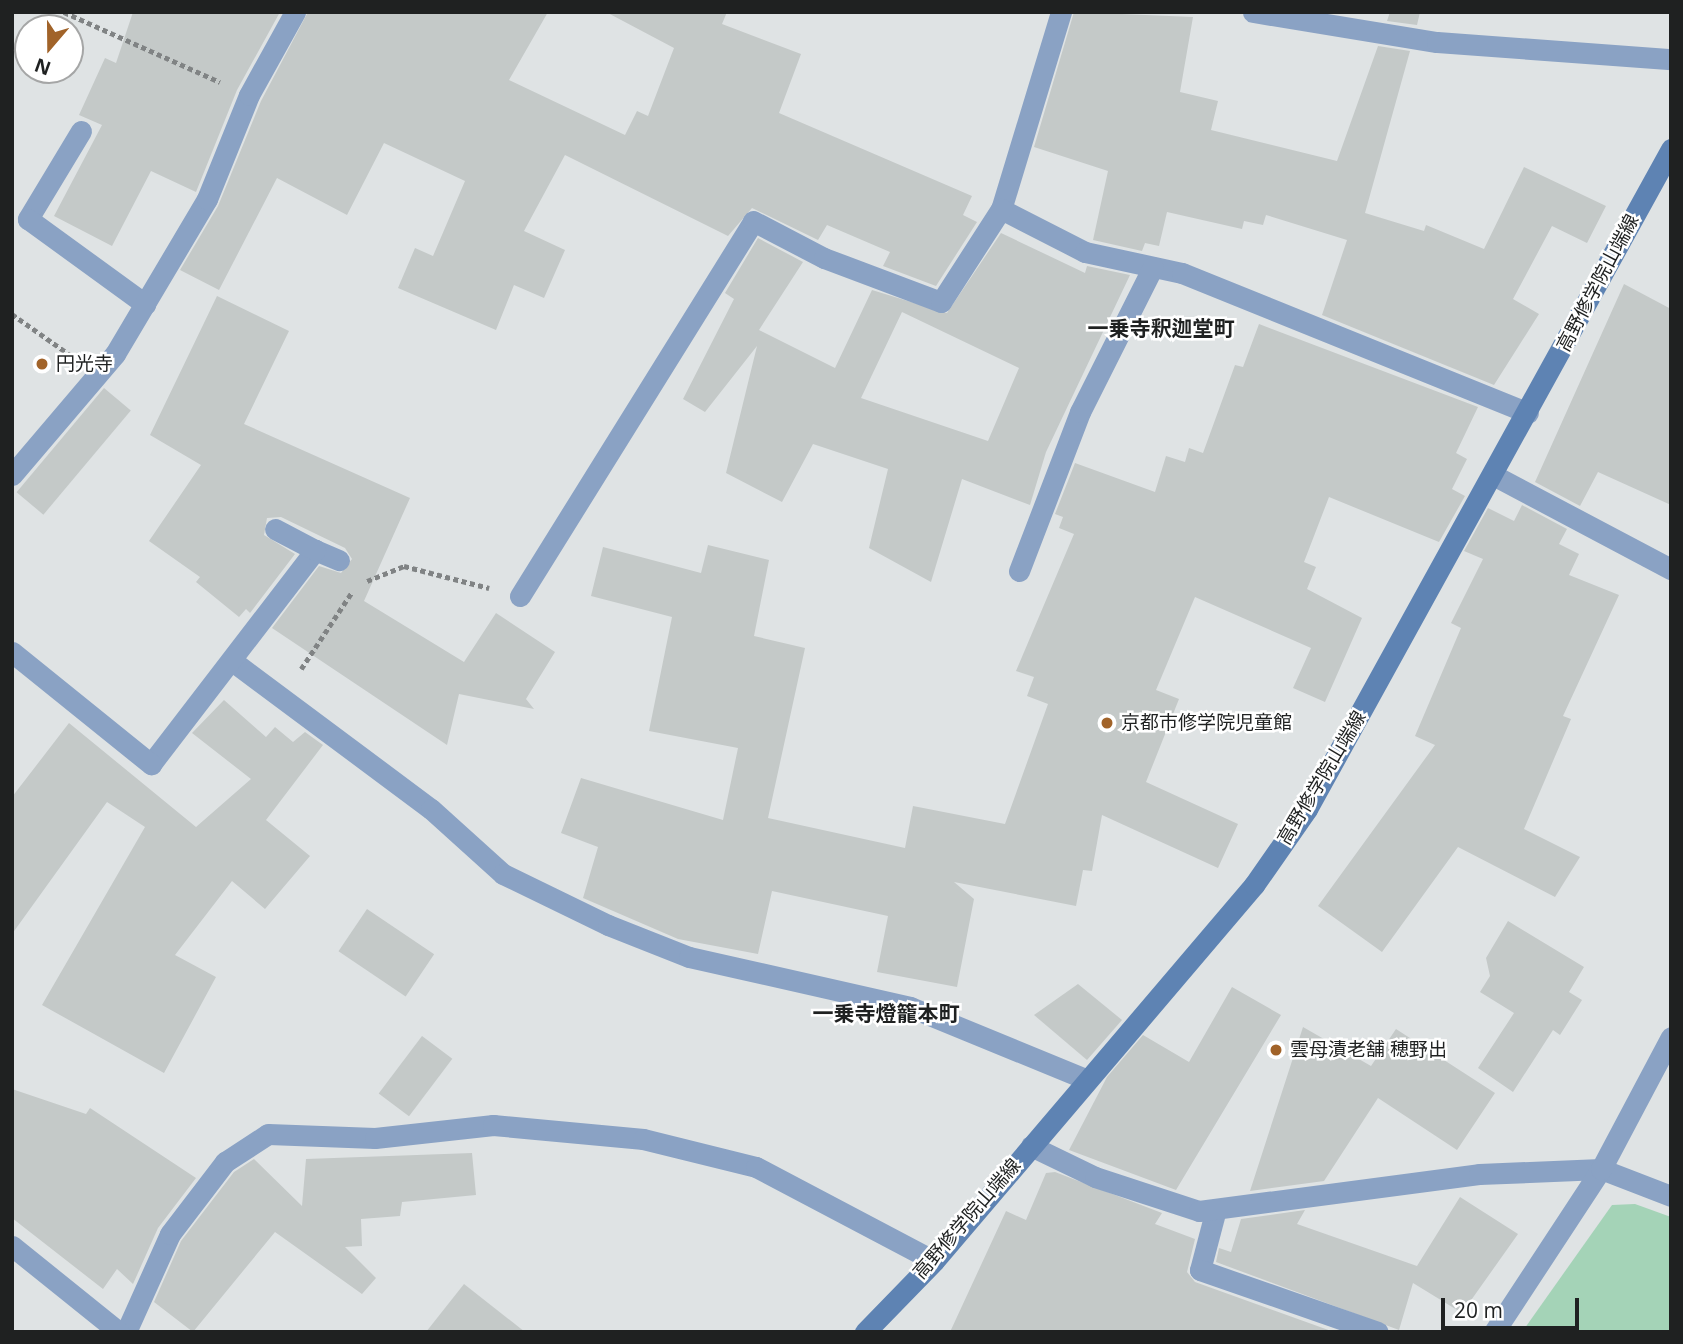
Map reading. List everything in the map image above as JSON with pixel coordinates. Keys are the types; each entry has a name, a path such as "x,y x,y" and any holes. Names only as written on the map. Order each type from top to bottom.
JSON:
{"main road":[{"name":"高野修学院山端線","path":"864,1332 934,1261 1254,885 1307,809 1495,475 1671,149"}],"street":[{"path":"12,475 98,374 145,304 207,199 249,95 295,12"},
{"path":"520,596 752,221 824,258 941,302 1001,209 1061,12"},
{"path":"1253,12 1437,42 1671,59"},
{"path":"81,131 28,219 145,304"},
{"path":"1001,209 1086,252 1153,267 1310,322 1528,413"},
{"path":"1018,571 1080,412 1153,267"},
{"path":"1495,475 1671,569"},
{"path":"275,529 339,560"},
{"path":"12,652 151,764 234,663 314,550"},
{"path":"234,663 430,809 503,874 608,925 689,957 910,1007 1088,1080"},
{"path":"1494,1332 1601,1169 1671,1037"},
{"path":"126,1332 170,1234 225,1162 268,1134 374,1138 493,1125 643,1139 756,1167 934,1261"},
{"path":"1031,1146 1095,1177 1199,1211 1479,1174 1601,1169 1671,1196"},
{"path":"1216,1209 1200,1270 1378,1332"},
{"path":"12,1246 120,1332"}],"path":[{"path":"64,12 249,95"},
{"path":"12,314 98,374"},
{"path":"282,698 357,584 404,566 520,596"}],"green space":[{"path":"1635,1204 1671,1217 1671,1332 1522,1332 1612,1205"}],"building":[{"path":"133,12 280,12 237,90 196,192 151,171 112,246 54,216 102,125 79,115 105,58 116,63"},
{"path":"308,12 548,12 509,80 625,135 637,111 648,116 674,48 606,12 727,12 722,24 801,54 779,113 972,196 963,215 977,222 936,286 883,266 890,252 827,225 818,240 752,208 728,236 565,155 524,231 565,250 544,298 514,285 496,330 398,288 415,248 433,256 465,181 384,143 347,215 277,178 219,290 180,270 218,206 261,101"},
{"path":"1074,12 1193,17 1180,92 1218,101 1211,130 1337,161 1378,46 1410,51 1365,213 1424,231 1426,225 1484,249 1524,167 1606,206 1587,243 1552,226 1513,299 1539,314 1494,385 1322,315 1347,240 1266,215 1263,225 1244,221 1242,229 1167,212 1159,246 1145,243 1142,251 1093,240 1108,171 1034,147"},
{"path":"1390,12 1420,12 1417,25 1387,21"},
{"path":"1001,233 1085,273 1087,266 1130,275 1046,452 1030,505 962,479 931,582 869,548 888,469 813,444 782,502 726,473 757,346 705,412 683,399 734,299 725,293 758,238 803,262 759,330 835,368 872,290 947,313","holes":["902,312 1019,368 988,441 861,398"]},
{"path":"1624,284 1671,309 1671,505 1598,472 1580,506 1535,482"},
{"path":"217,296 289,331 244,424 410,498 364,601 464,662 496,613 555,652 526,699 534,709 459,694 447,745 272,628 319,566 341,573 352,559 345,548 281,517 267,518 264,535 295,554 250,613 246,609 239,617 196,582 200,577 149,541 201,465 150,435"},
{"path":"1259,324 1478,407 1456,453 1467,459 1452,489 1465,496 1439,542 1329,497 1304,562 1316,567 1307,589 1362,618 1325,702 1293,688 1311,648 1195,597 1156,690 1179,699 1146,782 1238,824 1218,868 1102,815 1092,871 1083,870 1076,906 954,882 974,899 957,987 877,972 888,916 772,891 758,954 678,939 583,898 598,847 561,833 581,778 723,820 738,748 649,731 672,617 591,596 603,547 701,573 708,545 769,560 754,636 805,648 768,818 905,848 913,806 1005,824 1048,704 1027,696 1034,677 1016,671 1074,534 1059,528 1063,517 1055,514 1075,463 1155,492 1166,456 1185,462 1189,448 1203,453 1235,365 1243,367"},
{"path":"104,388 131,410 43,515 17,492"},
{"path":"1522,505 1567,529 1559,544 1579,554 1569,575 1619,595 1563,716 1571,719 1524,829 1580,857 1555,897 1458,847 1382,952 1318,906 1435,745 1415,736 1461,628 1451,623 1483,559 1464,551 1488,508 1514,521"},
{"path":"224,700 266,737 275,727 293,742 305,732 323,745 266,820 310,856 265,909 232,881 175,955 216,977 164,1073 42,1005 145,827 107,802 12,934 12,797 69,723 196,827 251,779 192,733"},
{"path":"367,909 434,954 406,997 338,951"},
{"path":"1508,921 1584,967 1569,992 1582,1000 1560,1035 1553,1030 1513,1092 1478,1068 1514,1013 1480,992 1490,976 1486,958"},
{"path":"1078,984 1122,1020 1087,1060 1034,1015"},
{"path":"1232,987 1281,1015 1176,1190 1069,1150 1107,1077 1143,1035 1189,1062"},
{"path":"1303,1027 1371,1066 1396,1029 1495,1093 1457,1150 1378,1098 1324,1181 1250,1191"},
{"path":"422,1036 452,1059 409,1116 379,1094"},
{"path":"12,1089 86,1114 90,1108 196,1178 158,1228 133,1284 117,1269 103,1289 12,1218"},
{"path":"472,1153 476,1195 402,1202 400,1216 361,1219 362,1246 345,1247 376,1278 362,1294 275,1232 193,1332 154,1302 181,1241 234,1172 254,1159 302,1206 306,1159"},
{"path":"1055,1172 1162,1213 1155,1224 1195,1239 1187,1272 1195,1282 1334,1332 950,1332 1006,1211 1026,1220 1046,1173"},
{"path":"1460,1197 1518,1234 1462,1313 1413,1283 1399,1330 1216,1262 1219,1248 1231,1252 1241,1219 1305,1210 1297,1224 1417,1266"},
{"path":"464,1284 525,1332 426,1332"}],"place":[{"name":"円光寺","path":"42,364"},
{"name":"京都市修学院児童館","path":"1107,723"},
{"name":"雲母漬老舗 穂野出","path":"1276,1050"}],"district":[{"name":"一乗寺釈迦堂町","path":"1161,328"},
{"name":"一乗寺燈籠本町","path":"886,1013"}]}
